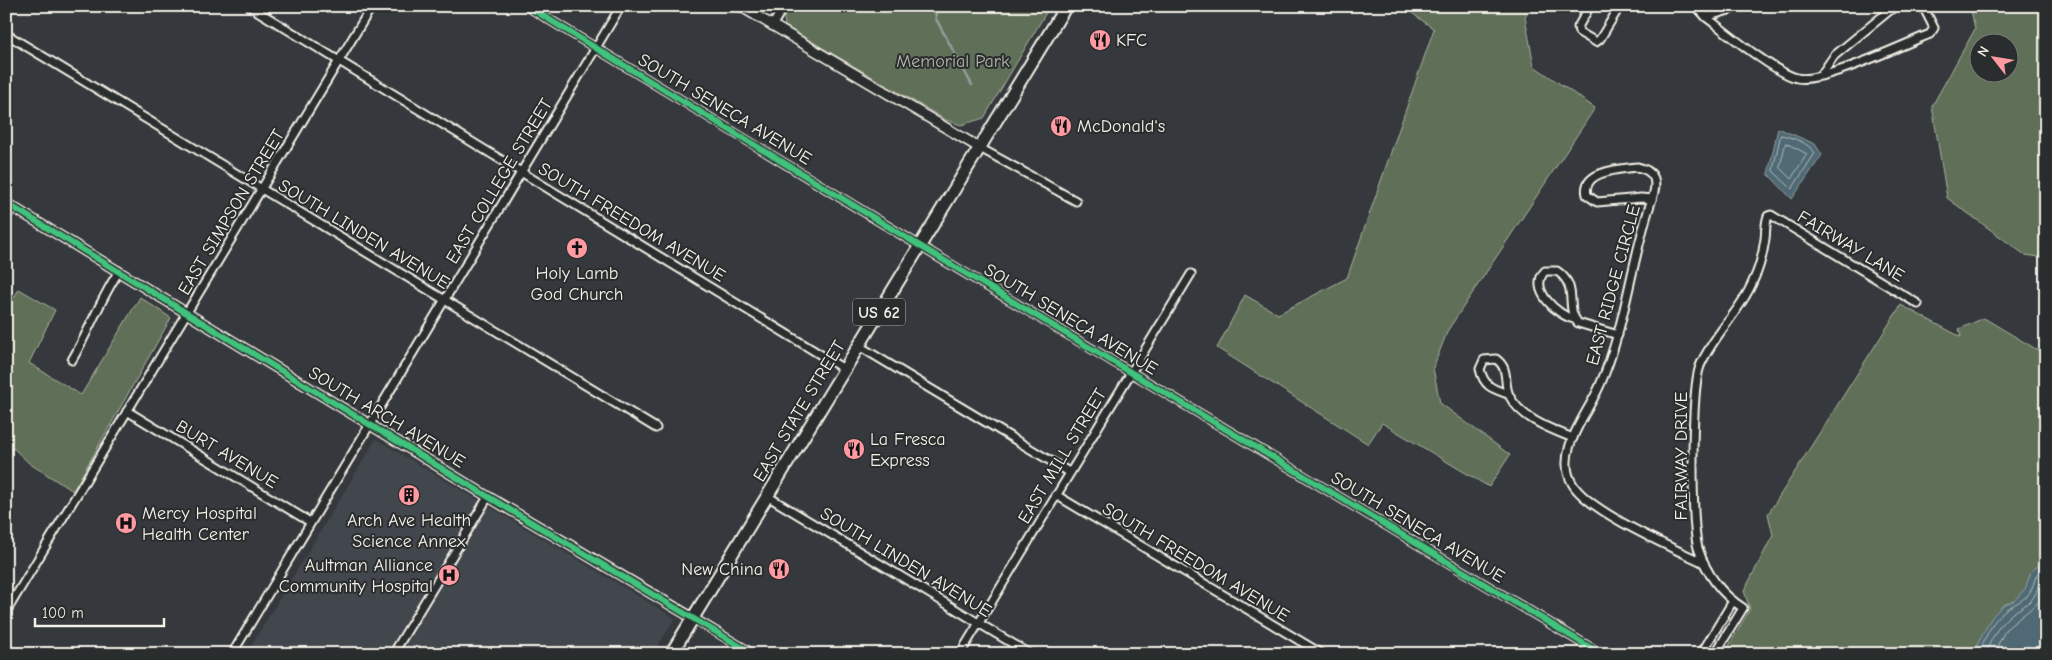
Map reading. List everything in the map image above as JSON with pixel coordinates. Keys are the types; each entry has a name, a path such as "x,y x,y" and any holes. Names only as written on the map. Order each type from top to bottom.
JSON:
{"highway":[{"name":"EAST STATE STREET","path":"671,654 1066,6"}],"street":[{"path":"6,13 10,6"},
{"name":"SOUTH FREEDOM AVENUE","path":"249,6 844,369"},
{"name":"EAST SIMPSON STREET","path":"6,612 372,6"},
{"name":"SOUTH SENECA AVENUE","path":"527,6 920,246 1601,654"},
{"name":"EAST COLLEGE STREET","path":"232,654 621,6"},
{"path":"740,6 980,148 1076,201"},
{"path":"772,26 784,6"},
{"path":"1590,6 1578,27 1579,32 1596,42 1600,39 1620,6"},
{"path":"1696,6 1706,16 1787,74 1807,79 1821,76 1930,34 1934,28 1923,6"},
{"path":"1706,16 1742,6"},
{"path":"1821,76 1834,56 1895,6"},
{"name":"SOUTH LINDEN AVENUE","path":"6,34 656,428"},
{"name":"EAST RIDGE CIRCLE","path":"1652,199 1640,198 1597,202 1590,199 1585,190 1593,176 1637,167 1649,171 1654,176 1657,184 1636,251 1618,335 1601,384 1572,438 1567,465 1572,483 1579,493 1641,533 1704,563"},
{"path":"6,218 9,205"},
{"name":"SOUTH ARCH AVENUE","path":"9,205 488,497 753,654"},
{"name":"FAIRWAY LANE","path":"1768,216 1772,215 1918,304"},
{"name":"FAIRWAY DRIVE","path":"1733,601 1724,595 1704,563 1698,548 1695,525 1695,386 1705,356 1754,279 1761,261 1768,216"},
{"path":"72,360 87,334 98,305 119,271"},
{"path":"1574,319 1572,291 1566,280 1557,271 1545,271 1540,282 1543,296 1555,308 1583,325 1618,335"},
{"name":"EAST MILL STREET","path":"960,654 1191,274"},
{"path":"859,346 1070,472"},
{"path":"1508,394 1496,391 1485,384 1480,370 1484,360 1496,359 1503,365 1508,394 1521,410 1539,424 1572,438"},
{"name":"BURT AVENUE","path":"127,410 310,522"},
{"name":"SOUTH FREEDOM AVENUE","path":"1056,495 1322,654"},
{"name":"SOUTH LINDEN AVENUE","path":"767,496 1030,654"},
{"path":"393,654 488,497"},
{"path":"1703,653 1733,601 1743,608 1715,654"}],"shaded area":[{"name":"Aultman Alliance Community Hospital","path":"376,439 675,618 653,654 246,654"}],"green space":[{"name":"Memorial Park","path":"791,6 1050,6 984,118 961,125 946,120 785,26 784,18"},
{"path":"1402,6 1531,6 1525,17 1534,66 1595,108 1448,330 1433,368 1440,403 1510,455 1489,487 1382,423 1368,444 1217,348 1245,295 1278,314 1347,278 1434,29"},
{"path":"1970,6 2046,6 2046,258 2025,255 1947,198 1932,106 1970,38 1970,82 2020,82 2020,32 1973,32 1975,29"},
{"path":"19,289 55,310 29,363 81,395 140,297 171,318 73,491 30,464 13,448 6,456 8,400 6,398 6,311"},
{"path":"1901,305 1961,337 1959,329 1984,318 2046,355 2046,654 1734,654 1727,649 1750,609 1744,591 1773,535 1768,514"}],"water":[{"path":"1778,128 1815,144 1822,155 1792,199 1768,174"},
{"path":"2046,559 2046,654 1972,654 1992,617 2003,605 2014,601 2025,589 2031,572"}],"waterway":[{"path":"935,6 936,19 972,85"}],"cycle path":[{"path":"527,6 920,246 1601,654"},
{"path":"6,203 487,496 753,654"}],"place":[{"name":"KFC","path":"1100,40"},
{"name":"McDonald's","path":"1061,126"},
{"name":"Holy Lamb God Church","path":"577,248"},
{"name":"La Fresca Express","path":"854,449"},
{"name":"Arch Ave Health Science Annex","path":"409,495"},
{"name":"Mercy Hospital Health Center","path":"126,523"},
{"name":"New China","path":"779,569"},
{"name":"Aultman Alliance Community Hospital","path":"449,575"}]}
